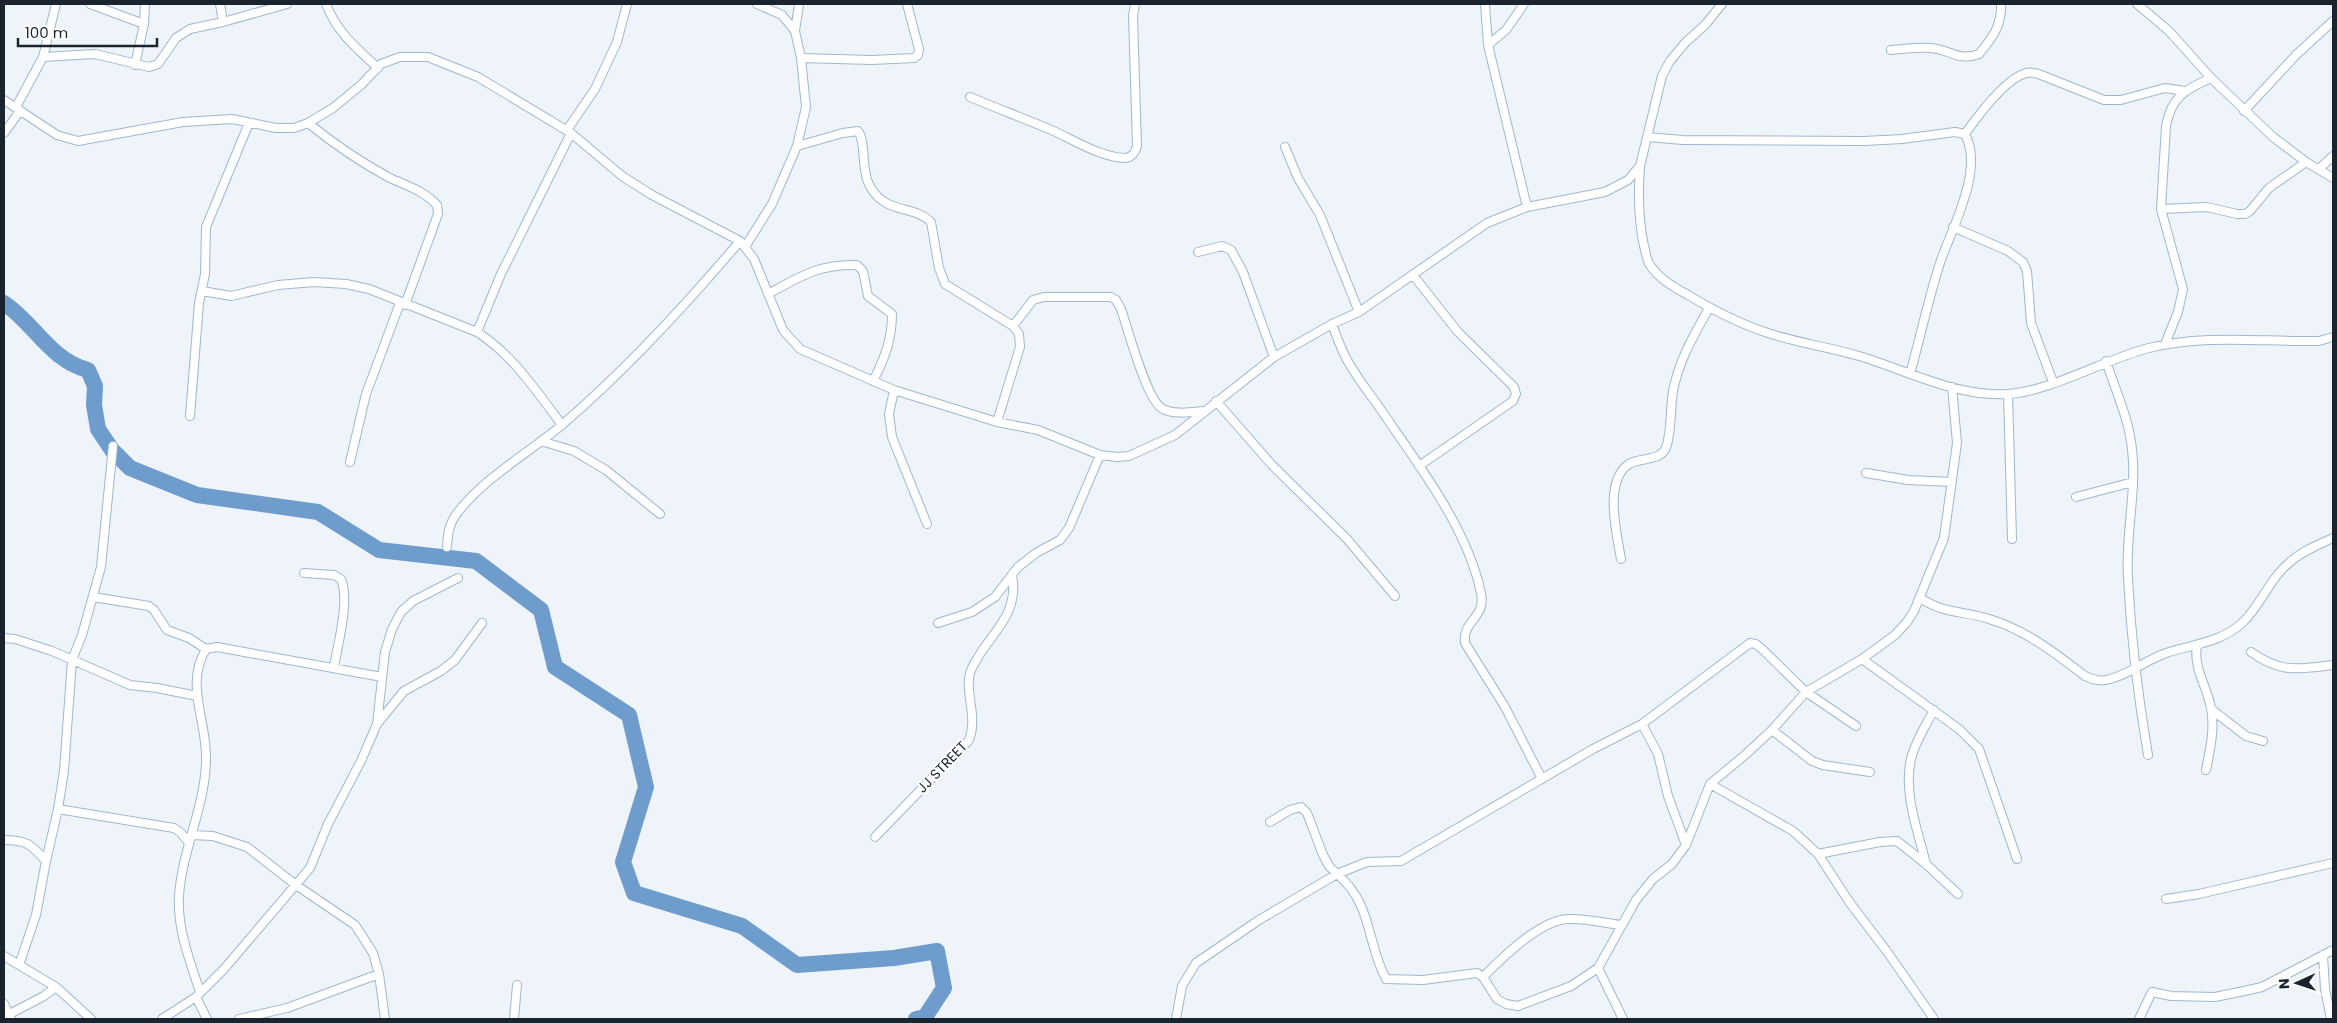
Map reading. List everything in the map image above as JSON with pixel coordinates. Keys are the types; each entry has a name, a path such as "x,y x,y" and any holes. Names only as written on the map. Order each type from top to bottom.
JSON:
{"street":[{"path":"4,134 43,57 56,4"},
{"path":"90,4 144,24"},
{"path":"135,65 144,24 145,4"},
{"path":"220,4 223,22"},
{"path":"43,57 95,54 149,67 158,64 176,38 190,29 287,4"},
{"path":"326,4 337,25 352,45 378,68"},
{"path":"477,332 497,283 569,132 595,90 617,42 627,4"},
{"path":"757,4 782,15 795,31"},
{"path":"447,547 449,527 458,511 491,479 562,425 623,371 743,244 772,204 797,146 806,108 801,58 795,31 799,4"},
{"path":"801,58 881,60 914,58 918,55 919,49 907,4"},
{"path":"970,97 1049,129 1093,150 1124,158 1131,156 1135,153 1137,146 1134,4"},
{"path":"1485,4 1488,45 1527,207"},
{"path":"1488,45 1506,30 1524,4"},
{"path":"1722,4 1670,61 1662,76 1640,166 1637,196 1639,226 1648,263 1668,284 1708,308 1768,333 1858,356 1952,387 1992,394 2008,394 2054,382 2106,361 2165,344 2192,341 2319,341 2333,337"},
{"path":"1891,50 1940,49 1962,58 1979,54 1996,33 2000,21 2001,4"},
{"path":"2137,4 2170,31 2211,78 2273,137 2306,162 2333,178"},
{"path":"2244,111 2296,55 2333,21"},
{"path":"4,100 56,135 78,141 183,122 232,119 276,128 294,128 308,123 333,108 361,86 378,68 400,57 428,57 478,77 569,132 622,176 644,190 743,244 754,259 783,330 800,349 894,390 997,422 1038,430 1100,455 1117,458 1129,456 1175,435 1274,357 1332,324 1359,312 1487,223 1527,207 1570,200 1617,187 1628,180 1640,166"},
{"path":"1910,374 1938,267 1962,211 1968,185 1970,156 1965,134 1982,111 1999,93 2024,74 2032,72 2104,100 2121,100 2165,88 2185,91"},
{"path":"2165,344 2178,312 2184,289 2161,209 2168,113 2185,91 2211,78"},
{"path":"190,416 205,274 206,227 249,123"},
{"path":"308,123 355,158 391,178 420,190 437,205 438,214 435,224 366,394 350,462"},
{"path":"797,146 843,133 858,132 862,140 863,163 870,188 880,199 898,209 918,213 930,222 939,268 945,284 1013,326 1019,334 1020,347 997,422"},
{"path":"1647,137 1683,140 1864,141 1955,132 1965,134"},
{"path":"1285,146 1298,178 1320,215 1359,312"},
{"path":"2319,169 2333,156"},
{"path":"2161,209 2207,207 2245,214 2250,212 2269,188 2306,162"},
{"path":"1954,227 2018,256 2023,262 2027,271 2031,323 2054,382"},
{"path":"1198,252 1222,246 1231,250 1243,272 1274,357"},
{"path":"768,294 809,272 835,264 857,265 863,271 868,296 883,305 892,314 892,332 888,348 873,381"},
{"path":"1413,275 1458,332 1514,387 1516,394 1513,401 1419,466"},
{"path":"202,291 237,295 266,287 314,282 346,284 369,289 402,304 477,332 491,341 511,361 562,425"},
{"path":"1013,326 1033,300 1044,297 1111,296 1116,300 1121,309 1147,389 1155,403 1162,409 1177,412 1205,411"},
{"path":"1621,558 1614,517 1614,498 1617,480 1629,464 1658,456 1664,452 1669,434 1673,393 1678,369 1685,351 1708,308"},
{"path":"1332,324 1345,356 1419,466 1448,514 1472,562 1478,580 1482,603 1481,610 1466,628 1465,644 1504,707 1542,779"},
{"path":"2106,361 2132,447 2133,505 2127,556 2139,698 2148,755"},
{"path":"1270,822 1297,807 1304,810 1329,866 1356,893 1365,912 1379,967 1386,979 1423,980 1477,973 1483,977 1497,999 1506,1004 1518,1006 1571,986 1598,968 1636,900 1653,880 1672,864 1686,846 1710,784 1746,755 1772,730 1806,692 1862,659 1901,629 1907,622 1920,598 1944,538 1957,443 1952,387"},
{"path":"894,390 889,414 892,437 927,524"},
{"path":"2008,394 2012,539"},
{"path":"1216,401 1272,465 1347,539 1395,596"},
{"path":"541,441 574,451 606,470 660,514"},
{"path":"19,964 36,915 58,809 64,771 72,660 82,635 101,567 113,446"},
{"path":"938,623 972,612 995,597 1018,567 1036,553 1060,540 1078,508 1100,455"},
{"path":"1866,472 1908,480 1952,482"},
{"path":"2076,497 2133,482"},
{"path":"1920,598 1946,611 1988,618 2026,633 2085,676 2095,680 2122,676 2137,666 2165,653 2220,638 2232,631 2244,622 2288,563 2300,554 2333,538"},
{"path":"304,573 334,575 341,579 344,586 342,616 334,667"},
{"name":"JJ STREET","path":"875,837 969,740 974,728 969,687 971,670 1012,605 1014,589 1012,575"},
{"path":"377,724 382,677 392,629 401,612 419,597 458,578"},
{"path":"93,597 149,606 154,610 167,630 189,638 206,649 217,646 382,677"},
{"path":"162,1019 198,995 224,969 296,886 310,868 328,824 377,724 404,691 441,671 456,660 482,623"},
{"path":"4,638 16,639 43,648 130,685 197,696"},
{"path":"1176,1019 1178,999 1182,986 1196,963 1259,920 1337,874 1367,862 1401,861 1593,749 1642,724 1750,643 1756,644 1763,650 1806,692 1856,726"},
{"path":"2197,645 2195,655 2197,671 2211,709 2212,732 2206,770"},
{"path":"206,649 196,672 197,696 205,740 206,769 181,882 179,917 198,995 207,1019"},
{"path":"2251,652 2277,667 2303,668 2333,664"},
{"path":"1862,659 1960,729 1979,749 2017,859"},
{"path":"2211,709 2246,736 2263,741"},
{"path":"1926,864 1913,813 1909,774 1915,748 1934,710"},
{"path":"1642,724 1658,754 1672,809 1686,846"},
{"path":"1772,730 1812,761 1824,765 1870,772"},
{"path":"1710,784 1793,832 1818,854 1850,903 1934,1019"},
{"path":"58,809 174,828 190,839 213,836 246,847 296,886 355,925 373,952 379,974 385,1019"},
{"path":"4,840 20,840 33,846 46,860"},
{"path":"1818,854 1880,842 1896,841 1926,864 1958,894"},
{"path":"2166,898 2200,894 2333,863"},
{"path":"1483,977 1514,946 1549,924 1566,919 1621,925"},
{"path":"2139,1019 2152,992 2171,996 2215,997 2262,987 2333,950"},
{"path":"2322,955 2330,1019"},
{"path":"4,956 56,986 91,1019"},
{"path":"1598,968 1623,1019"},
{"path":"239,1019 287,1008 379,974"},
{"path":"514,1019 517,985"},
{"path":"4,1004 8,1017 44,996 56,986"}],"waterway":[{"path":"4,303 15,311 63,358 88,370 95,386 94,405 98,429 112,450 130,468 197,495 318,512 379,550 476,561 541,610 555,667 629,715 646,787 623,862 634,893 742,926 797,965 894,958 937,951 944,988 925,1017 916,1019"}]}
